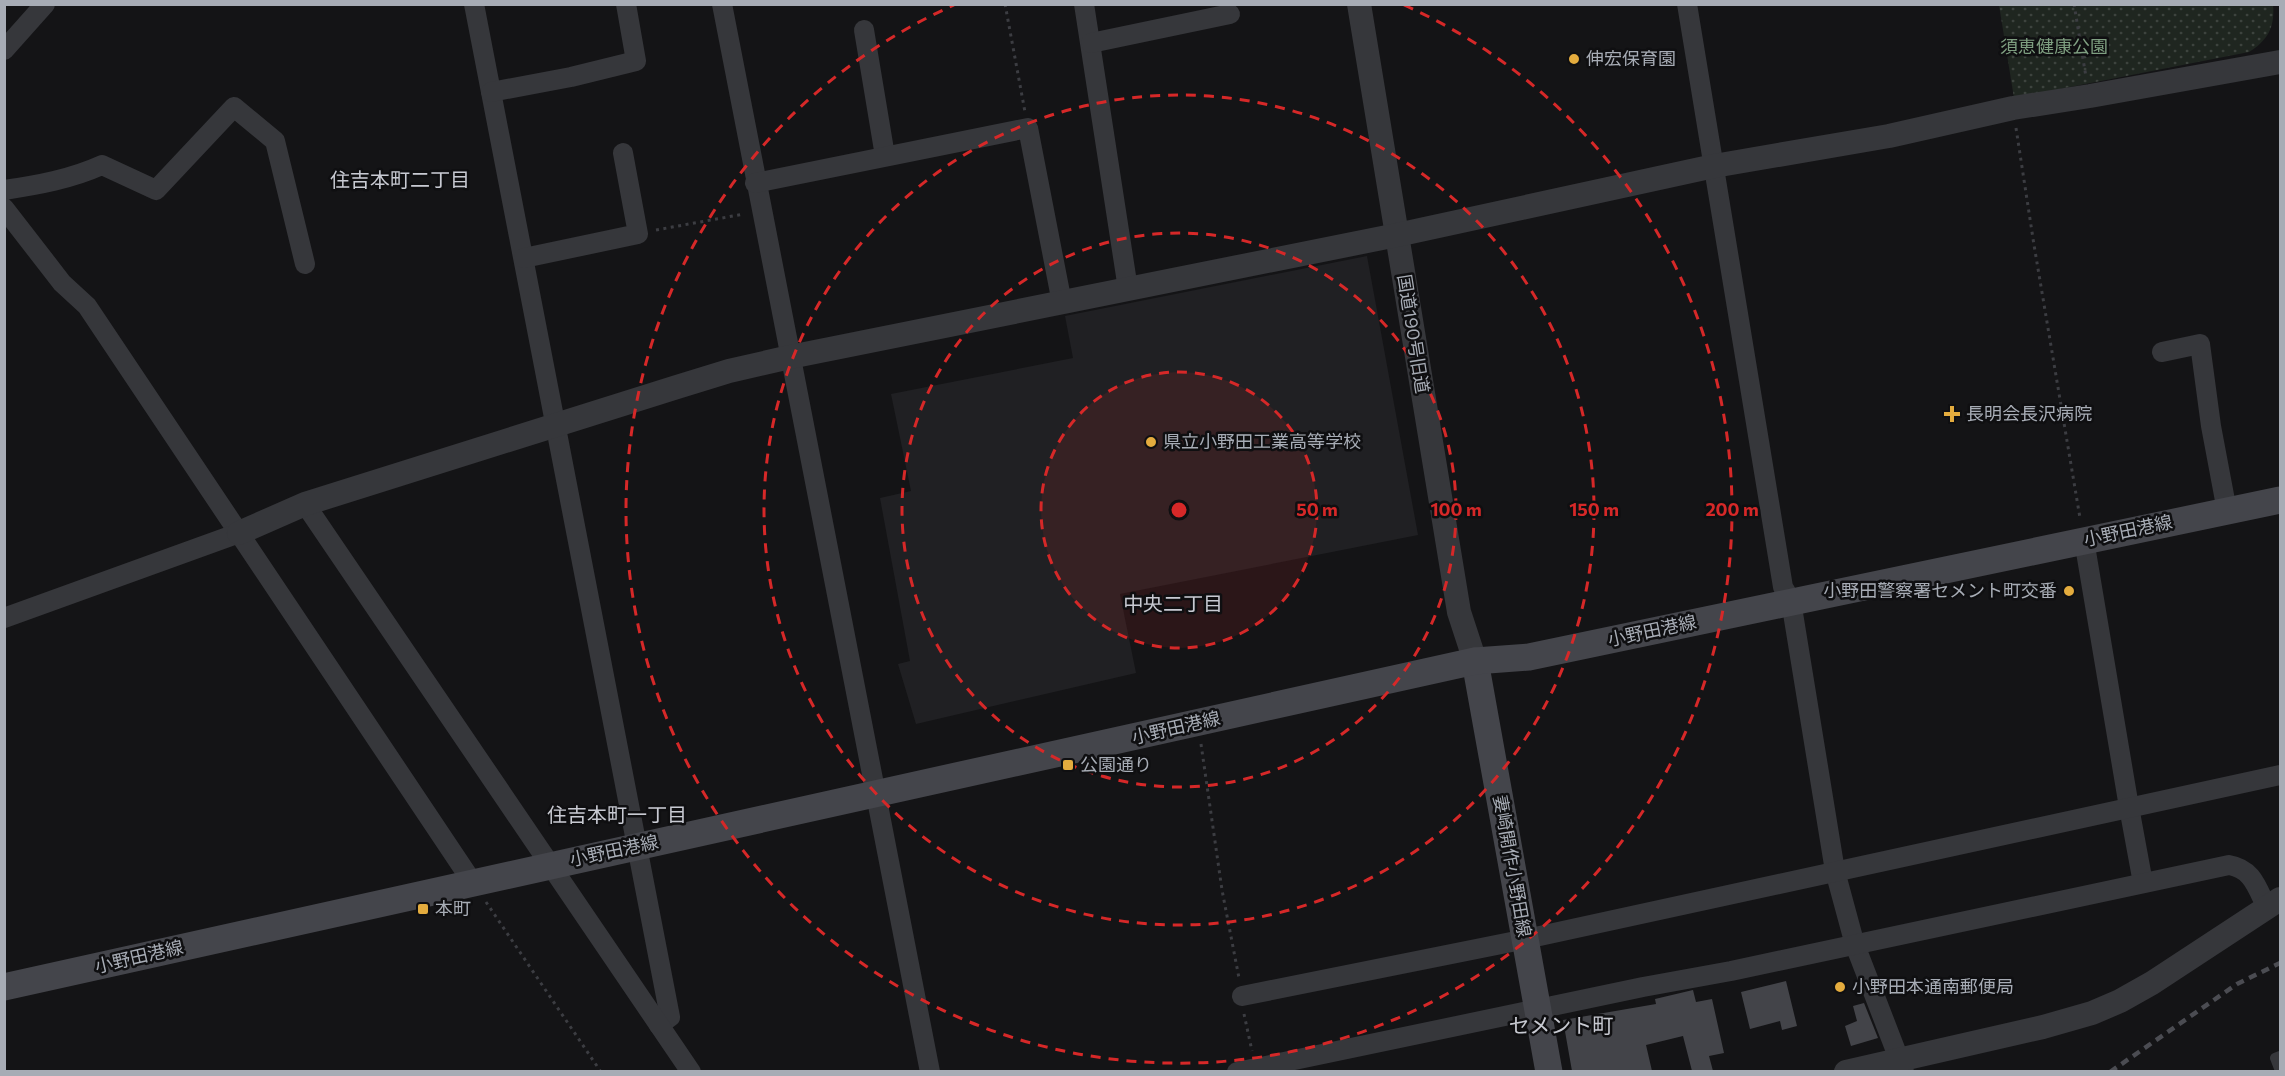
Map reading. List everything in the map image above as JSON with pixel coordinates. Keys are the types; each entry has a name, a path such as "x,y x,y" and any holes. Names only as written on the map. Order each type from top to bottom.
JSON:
{"main road":[{"name":"小野田港線","path":"4,987 1475,661 1529,657 2280,500"},
{"name":"妻崎開作小野田線","path":"1475,661 1550,1071"}],"street":[{"path":"4,50 45,4"},
{"path":"474,4 524,258 554,427 670,1017 660,1025"},
{"path":"491,92 571,77 636,61 626,4"},
{"path":"722,4 755,183 930,1071"},
{"path":"1084,4 1128,289"},
{"name":"国道190号旧道","path":"1359,4 1459,612 1475,661"},
{"path":"1687,4 1783,587 1791,601 1835,871 1855,945 1901,1066"},
{"path":"1091,43 1230,14"},
{"path":"864,30 885,156"},
{"path":"4,618 239,533 305,504 729,371 1397,235 1714,166 1889,136 2013,108 2280,62"},
{"path":"4,190 36,185 86,172 102,165 156,190 234,107 275,141 305,264"},
{"path":"755,183 1028,128 1062,303"},
{"path":"524,258 638,234 623,153"},
{"path":"4,208 62,283 87,306 473,883"},
{"path":"2162,352 2200,344 2211,426 2227,511"},
{"path":"305,504 690,1071"},
{"path":"2084,540 2128,807 2143,883"},
{"path":"1242,996 1526,939 2280,775"},
{"path":"1247,1070 1855,945 2229,865 2241,867 2250,874 2274,904 2152,983 2111,1005 2043,1027 1901,1066 1846,1071"}],"lane":[{"path":"2280,1056 2275,1058 2280,1071"}],"path":[{"path":"1005,4 1028,128"},
{"path":"2074,4 2090,96"},
{"path":"2013,108 2084,540"},
{"path":"638,234 761,212"},
{"path":"1197,723 1222,890 1242,996 1247,1070"},
{"path":"473,883 601,1071"}],"shaded area":[{"name":"県立小野田工業高等学校","path":"1367,256 1418,535 1120,594 1136,673 916,724 898,664 910,661 880,498 911,491 891,394 1073,358 1065,316"}],"green space":[{"name":"須恵健康公園","path":"2273,4 2273,20 2269,32 2261,43 2249,52 2014,98 1999,5"}],"building":[{"path":"1786,981 1797,1026 1782,1030 1780,1021 1750,1029 1741,992"},
{"path":"1693,990 1696,1002 1712,999 1724,1053 1709,1056 1713,1071 1692,1071 1683,1036 1646,1045 1652,1071 1572,1071 1563,1020 1656,1004 1655,999"},
{"path":"1864,1003 1878,1038 1851,1046 1845,1026 1857,1021 1853,1006"}],"railway":[{"path":"2110,1072 2237,984 2280,963"}],"place":[{"name":"伸宏保育園","path":"1574,59"},
{"name":"長明会長沢病院","path":"1952,414"},
{"name":"県立小野田工業高等学校","path":"1151,442"},
{"name":"小野田警察署セメント町交番","path":"2069,591"},
{"name":"公園通り","path":"1068,765"},
{"name":"本町","path":"423,909"},
{"name":"小野田本通南郵便局","path":"1840,987"}],"district":[{"name":"住吉本町二丁目","path":"400,180"},
{"name":"中央二丁目","path":"1173,604"},
{"name":"住吉本町一丁目","path":"617,815"},
{"name":"セメント町","path":"1561,1026"}]}
